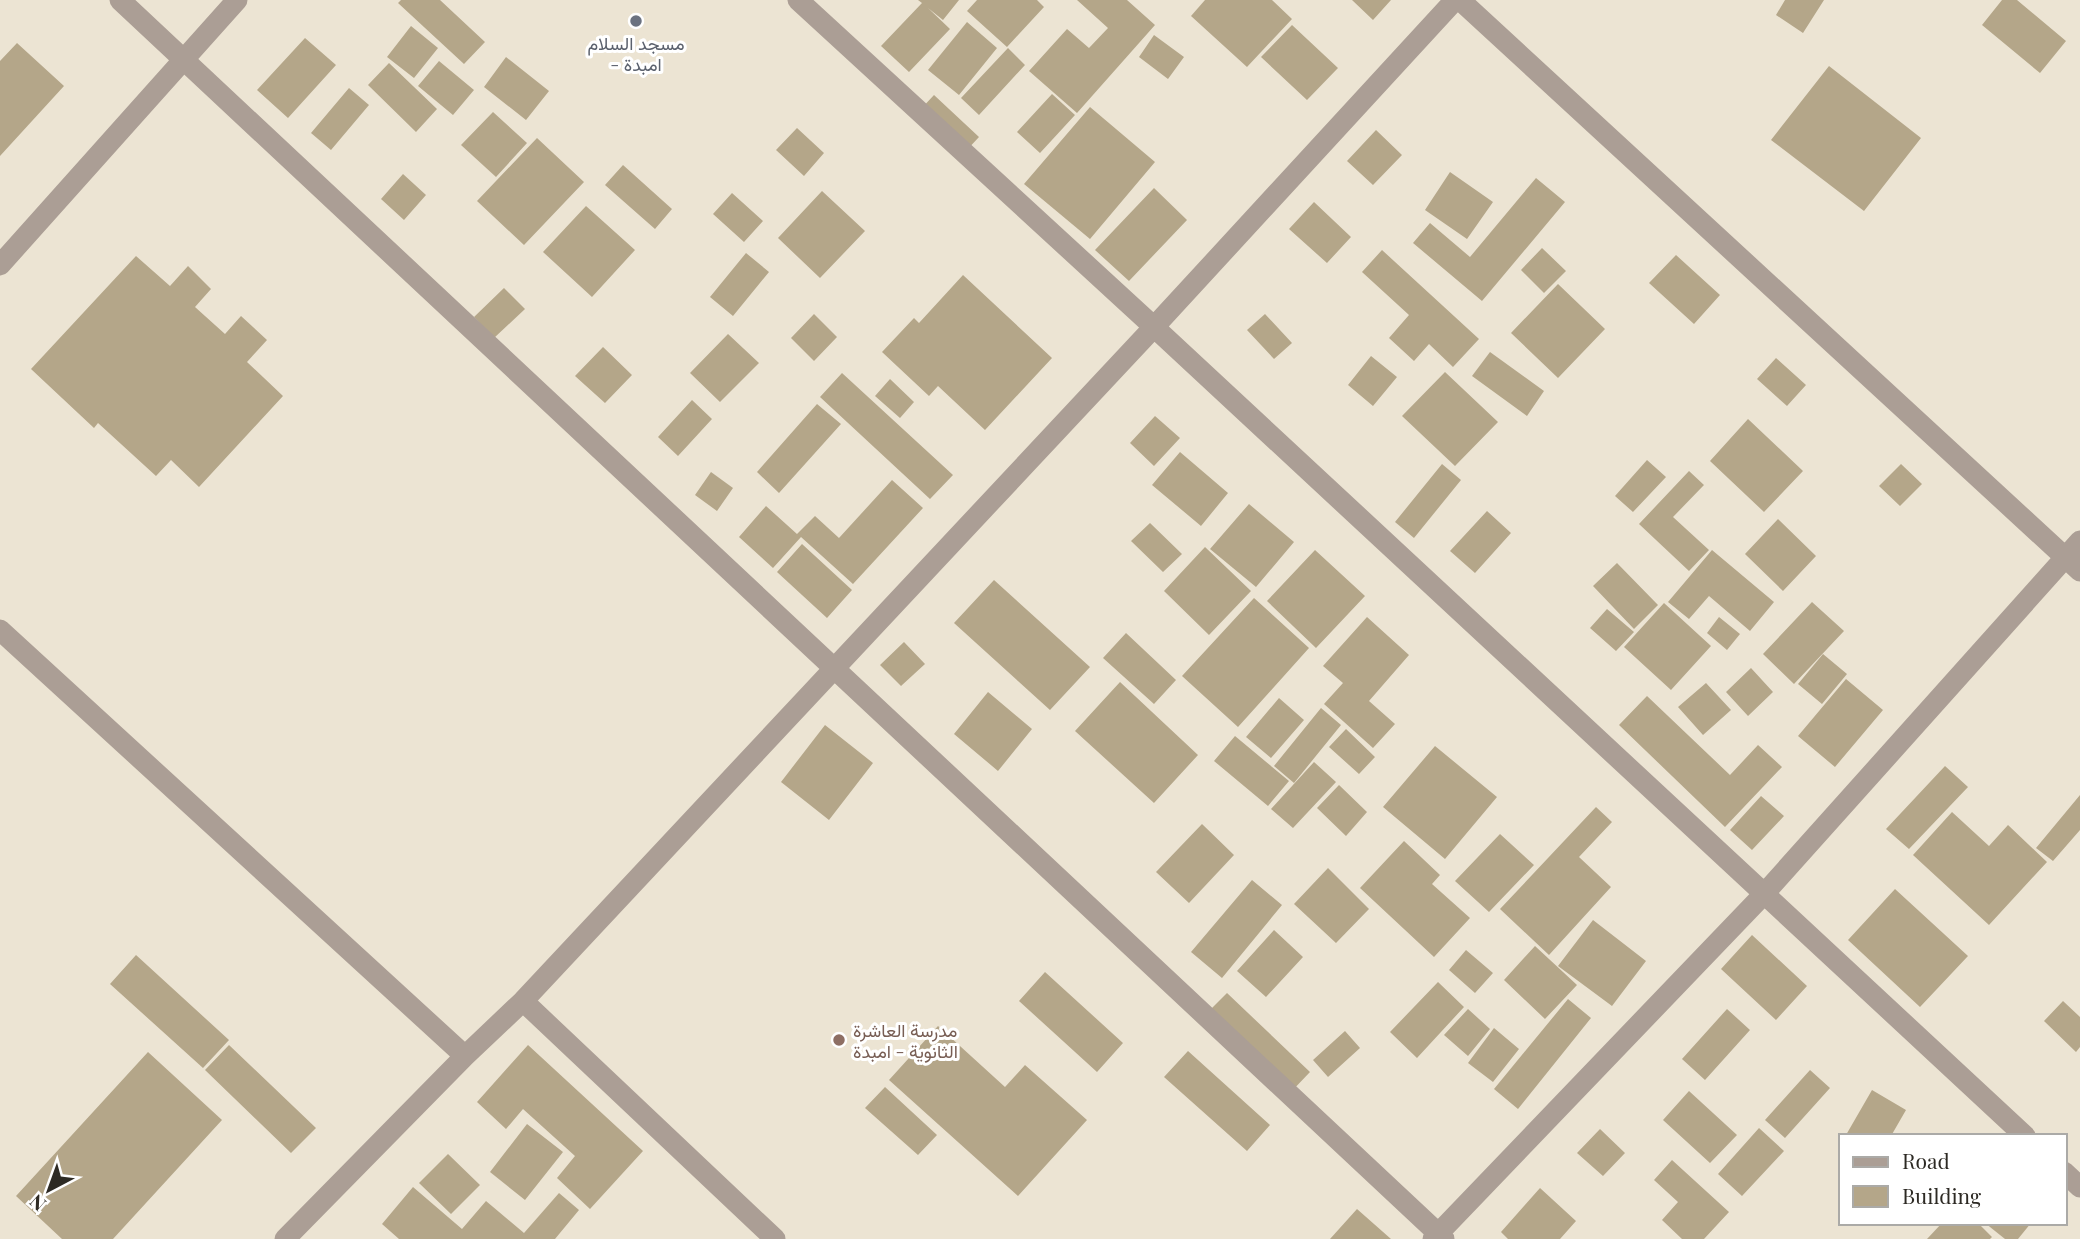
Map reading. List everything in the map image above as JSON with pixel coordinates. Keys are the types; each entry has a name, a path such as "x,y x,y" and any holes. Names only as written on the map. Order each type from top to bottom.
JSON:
{"street":[{"path":"120,0 835,668 1438,1237 2072,565 2080,541"},
{"path":"0,265 237,0"},
{"path":"799,0 2023,1134"},
{"path":"285,1239 465,1056 523,1001 1458,0 2072,565"},
{"path":"0,630 465,1056"},
{"path":"523,1001 775,1239"},
{"path":"2066,1174 2080,1187"}],"building":[{"path":"401,0 440,0 485,42 464,64 398,3"},
{"path":"918,0 959,0 943,20 928,8 950,29 909,72 881,46 922,3"},
{"path":"977,0 1037,0 1044,7 1007,47 967,11"},
{"path":"1077,0 1127,0 1155,25 1077,113 1029,71 1067,29 1089,48 1108,28"},
{"path":"1205,0 1272,0 1292,19 1247,67 1191,16"},
{"path":"1352,0 1391,0 1373,20"},
{"path":"1785,0 1824,0 1803,33 1776,15"},
{"path":"2002,0 2017,0 2066,41 2040,73 1982,25"},
{"path":"967,22 997,48 959,95 928,70"},
{"path":"1292,25 1338,68 1307,100 1261,57"},
{"path":"411,26 438,48 414,78 387,57"},
{"path":"1154,35 1184,57 1168,79 1139,57"},
{"path":"305,38 336,65 288,118 257,90"},
{"path":"17,43 64,86 0,156 0,61"},
{"path":"1008,48 1025,65 979,115 961,98"},
{"path":"506,57 549,91 526,120 484,87"},
{"path":"439,61 474,90 453,115 418,86"},
{"path":"389,63 437,109 416,132 368,85"},
{"path":"1829,66 1921,138 1864,211 1771,140"},
{"path":"349,88 369,105 331,150 311,133"},
{"path":"1052,94 1075,115 1040,153 1017,132"},
{"path":"934,95 979,137 965,152 920,110"},
{"path":"1090,107 1155,162 1090,239 1024,184"},
{"path":"493,112 527,143 496,177 461,145"},
{"path":"797,128 824,153 804,176 776,150"},
{"path":"1376,130 1402,155 1373,185 1347,161"},
{"path":"537,138 584,182 524,245 477,201"},
{"path":"623,165 672,209 655,229 605,185"},
{"path":"1450,172 1493,202 1467,239 1425,210"},
{"path":"403,174 426,195 404,220 381,199"},
{"path":"1536,178 1565,202 1482,301 1413,243 1430,223 1470,257"},
{"path":"1154,188 1187,220 1129,281 1095,250"},
{"path":"822,191 865,231 820,278 778,238"},
{"path":"732,193 763,221 744,242 713,214"},
{"path":"1314,202 1351,237 1327,263 1289,229"},
{"path":"586,206 635,250 592,297 543,252"},
{"path":"1542,248 1566,271 1544,293 1521,270"},
{"path":"1382,250 1479,339 1453,367 1429,344 1414,361 1389,338 1409,315 1362,272"},
{"path":"746,253 769,272 733,316 710,297"},
{"path":"1676,255 1720,295 1694,324 1649,283"},
{"path":"136,256 170,286 188,266 211,289 195,307 225,334 241,316 267,340 247,362 283,396 199,487 171,460 156,476 98,423 94,428 31,369"},
{"path":"963,275 1052,358 985,430 938,386 929,396 882,352 914,318 919,323"},
{"path":"1558,284 1605,329 1558,378 1511,333"},
{"path":"504,288 525,309 494,338 474,317"},
{"path":"814,314 837,337 814,361 791,338"},
{"path":"1265,314 1292,343 1274,359 1247,330"},
{"path":"728,334 759,363 720,402 690,373"},
{"path":"603,347 632,375 605,403 575,376"},
{"path":"1490,352 1544,391 1527,416 1472,376"},
{"path":"1371,356 1397,377 1373,406 1348,385"},
{"path":"1776,358 1806,385 1787,406 1757,379"},
{"path":"1445,372 1498,422 1455,466 1402,416"},
{"path":"842,373 953,475 930,499 820,397"},
{"path":"890,379 914,402 900,418 875,396"},
{"path":"692,400 712,419 678,456 658,437"},
{"path":"817,404 841,424 779,493 757,472"},
{"path":"1155,416 1180,438 1154,466 1130,443"},
{"path":"1748,419 1803,471 1764,512 1710,461"},
{"path":"1180,452 1228,493 1201,526 1152,485"},
{"path":"1647,460 1666,477 1633,512 1615,496"},
{"path":"1442,464 1461,480 1414,538 1395,522"},
{"path":"1901,464 1922,484 1900,506 1879,486"},
{"path":"1689,471 1704,485 1673,517 1709,550 1689,571 1639,524"},
{"path":"711,472 733,488 717,511 695,495"},
{"path":"892,480 923,508 853,584 801,537 773,568 739,537 766,506 797,534 815,516 839,538"},
{"path":"1249,504 1294,542 1256,587 1210,549"},
{"path":"1487,511 1511,533 1475,573 1450,551"},
{"path":"1778,519 1816,556 1783,591 1745,554"},
{"path":"1150,523 1182,554 1163,572 1131,541"},
{"path":"802,544 852,590 827,618 777,572"},
{"path":"1205,547 1251,591 1209,635 1164,591"},
{"path":"1315,550 1365,596 1316,648 1267,601"},
{"path":"1712,550 1774,602 1750,631 1709,596 1689,619 1668,602"},
{"path":"1617,563 1658,605 1634,629 1593,586"},
{"path":"994,580 1090,667 1050,710 954,623"},
{"path":"1254,598 1309,648 1238,727 1182,676"},
{"path":"1812,602 1844,631 1794,684 1763,654"},
{"path":"1664,603 1711,646 1671,690 1624,647"},
{"path":"1607,609 1634,632 1616,651 1590,628"},
{"path":"1367,617 1409,655 1369,701 1395,724 1373,748 1324,704 1343,683 1323,666"},
{"path":"1719,617 1740,634 1727,650 1707,633"},
{"path":"1126,633 1176,680 1154,704 1103,658"},
{"path":"904,642 925,664 901,686 880,665"},
{"path":"1823,654 1847,674 1822,704 1798,684"},
{"path":"1751,668 1773,692 1748,716 1726,692"},
{"path":"1846,679 1883,710 1835,767 1798,736"},
{"path":"1120,682 1198,755 1154,803 1075,731"},
{"path":"1706,683 1731,710 1703,735 1678,707"},
{"path":"988,692 1032,729 998,771 954,734"},
{"path":"1647,696 1730,775 1758,745 1782,767 1725,827 1619,725"},
{"path":"1279,698 1304,720 1271,758 1246,737"},
{"path":"1321,708 1341,725 1294,783 1274,766"},
{"path":"825,725 873,763 829,820 781,782"},
{"path":"1346,729 1375,757 1359,774 1329,747"},
{"path":"1235,736 1289,781 1268,806 1214,761"},
{"path":"1435,746 1497,797 1445,859 1383,807"},
{"path":"1314,762 1336,782 1293,828 1271,809"},
{"path":"1945,766 1968,787 1909,849 1886,829"},
{"path":"1339,785 1367,812 1346,836 1317,808"},
{"path":"2080,795 2080,830 2053,861 2036,848"},
{"path":"1761,796 1784,816 1752,850 1730,830"},
{"path":"1596,807 1612,822 1579,857 1611,887 1549,955 1500,909"},
{"path":"1952,812 1989,846 2008,825 2047,862 1989,925 1913,855"},
{"path":"1202,824 1234,855 1189,903 1156,872"},
{"path":"1500,834 1534,865 1489,912 1455,881"},
{"path":"1404,841 1440,875 1432,884 1470,918 1434,957 1360,888"},
{"path":"1328,868 1369,909 1336,943 1294,904"},
{"path":"1252,880 1282,905 1222,978 1191,952"},
{"path":"1895,889 1968,956 1920,1007 1848,940"},
{"path":"1593,920 1646,961 1612,1006 1558,966"},
{"path":"1274,930 1303,957 1266,997 1237,971"},
{"path":"1752,935 1807,986 1776,1020 1721,969"},
{"path":"1535,946 1577,985 1545,1019 1504,980"},
{"path":"1466,950 1493,973 1475,993 1449,970"},
{"path":"136,955 229,1040 203,1068 110,984"},
{"path":"1045,972 1123,1043 1097,1072 1019,1001"},
{"path":"1438,982 1464,1007 1417,1058 1390,1032"},
{"path":"1227,993 1310,1072 1289,1094 1205,1015"},
{"path":"1568,999 1591,1018 1518,1109 1494,1089"},
{"path":"2063,1001 2080,1017 2080,1047 2076,1052 2044,1021"},
{"path":"1468,1009 1490,1029 1468,1056 1444,1035"},
{"path":"1727,1009 1750,1030 1705,1080 1682,1059"},
{"path":"938,1026 1005,1087 1025,1065 1087,1120 1018,1196 889,1080"},
{"path":"1494,1028 1519,1049 1493,1082 1468,1063"},
{"path":"1345,1031 1360,1048 1328,1077 1313,1060"},
{"path":"229,1045 316,1128 291,1153 205,1070"},
{"path":"528,1045 643,1151 590,1209 557,1178 575,1156 523,1109 506,1129 477,1102"},
{"path":"1188,1051 1270,1125 1247,1151 1164,1077"},
{"path":"148,1052 222,1120 113,1239 62,1239 16,1196"},
{"path":"1810,1070 1830,1088 1785,1138 1765,1120"},
{"path":"885,1087 937,1135 918,1155 865,1108"},
{"path":"1872,1090 1906,1110 1892,1134 1847,1134"},
{"path":"1689,1091 1737,1135 1710,1163 1663,1120"},
{"path":"527,1124 563,1152 525,1200 490,1172"},
{"path":"1759,1128 1784,1151 1742,1196 1718,1174"},
{"path":"1600,1129 1625,1153 1603,1176 1577,1153"},
{"path":"448,1154 480,1185 451,1214 419,1183"},
{"path":"1672,1160 1729,1212 1704,1239 1682,1239 1662,1220 1678,1202 1654,1180"},
{"path":"413,1187 462,1229 486,1201 524,1233 559,1193 579,1210 555,1239 399,1239 382,1224"},
{"path":"1540,1188 1576,1221 1560,1239 1508,1239 1501,1232"},
{"path":"1357,1209 1391,1239 1330,1239"},
{"path":"1940,1225 1980,1225 1992,1237 1990,1239 1927,1239"},
{"path":"1988,1225 2029,1225 2018,1239 2005,1239"}],"place":[{"name":"مسجد السلام - امبدة","path":"636,21"},
{"name":"مدرسة العاشرة الثانوية - امبدة","path":"839,1040"}]}
